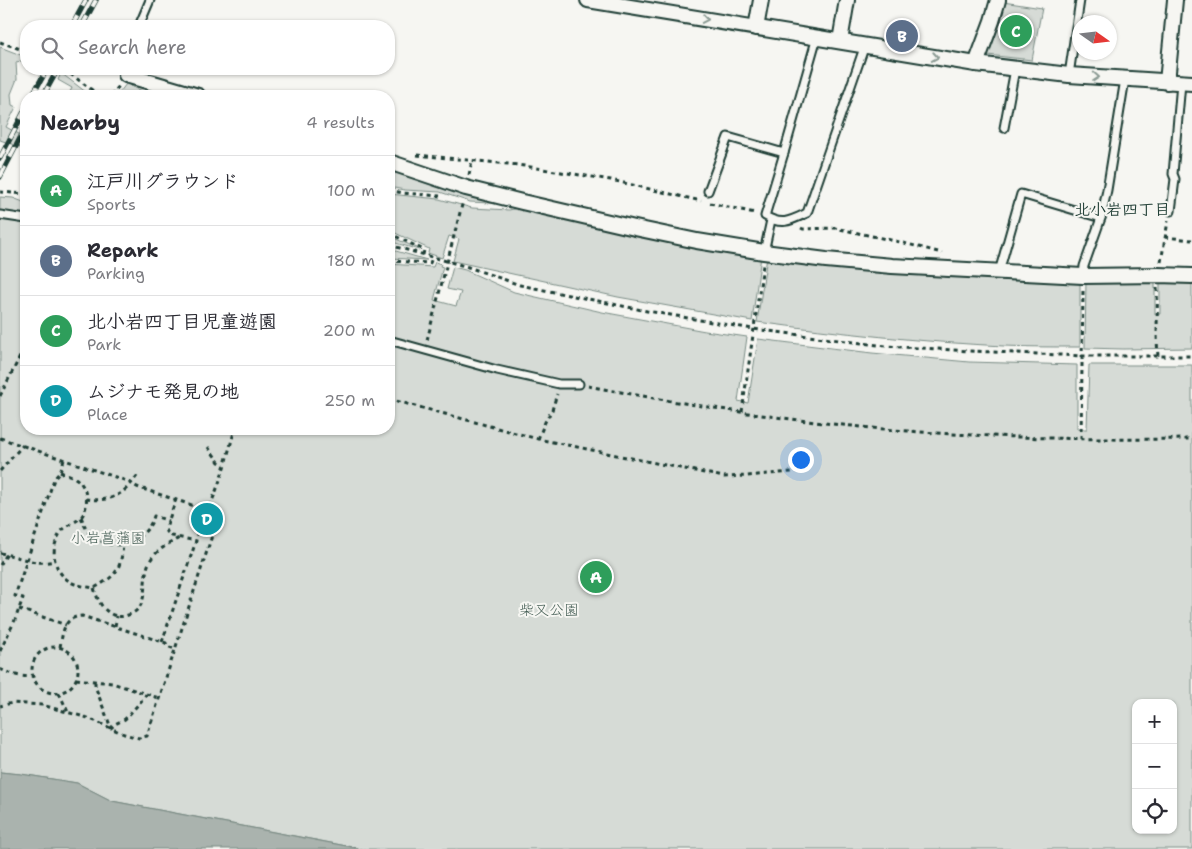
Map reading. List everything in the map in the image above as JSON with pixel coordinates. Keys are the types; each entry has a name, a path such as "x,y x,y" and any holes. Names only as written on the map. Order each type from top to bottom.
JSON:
{"street":[{"path":"588,0 976,64 1069,75 1186,83"},
{"path":"756,28 761,0"},
{"path":"840,41 847,0"},
{"path":"976,64 998,0"},
{"path":"1166,82 1175,0"},
{"path":"123,76 176,90"},
{"path":"395,164 466,188 512,200 764,255 892,266 999,272 1083,282 1158,275 1192,276"}],"lane":[{"path":"142,20 150,0"},
{"path":"1069,75 1080,0"},
{"path":"816,37 765,216 772,220 790,221 806,213 865,45"},
{"path":"1004,128 1016,69"},
{"path":"1083,282 1084,266 1101,218 1107,190 1125,79"},
{"path":"1171,211 1175,180 1173,174 1186,83"},
{"path":"708,191 728,137 784,153"},
{"path":"999,272 1021,194 1101,218"},
{"path":"0,215 20,218"},
{"path":"764,255 772,220"},
{"path":"395,342 497,370 559,384 579,384"}],"path":[{"path":"0,42 20,49"},
{"path":"72,75 92,90"},
{"path":"115,90 123,76"},
{"path":"416,154 518,165 611,180 648,189"},
{"path":"0,192 20,194"},
{"path":"427,340 461,207"},
{"path":"1160,266 1171,211"},
{"path":"790,221 803,228 834,228 948,254"},
{"path":"395,236 424,250 423,256"},
{"path":"1165,236 1192,240"},
{"path":"395,247 520,285 753,330 886,346 1009,354 1192,356"},
{"path":"742,412 764,255"},
{"path":"395,261 430,263 432,258"},
{"path":"1081,439 1083,282"},
{"path":"1157,282 1158,314 1156,331 1158,356"},
{"path":"0,396 20,357"},
{"path":"538,439 557,398 559,384"},
{"path":"579,384 742,412 907,431 1081,439 1192,439"},
{"path":"395,401 538,439 724,477 802,471"},
{"path":"162,642 196,542 196,535 212,502 233,435"},
{"path":"0,438 219,514 147,736 140,738 124,734 88,718 42,705 12,703 0,706"},
{"path":"0,471 23,445"},
{"path":"208,447 219,462 224,465"},
{"path":"0,651 23,598 15,596 54,479 60,472 64,460"},
{"path":"60,472 80,482 84,487 86,499 85,510 81,517 62,530 57,538 54,561 60,572 68,580 76,584 94,588 110,578 119,568 123,544"},
{"path":"86,499 109,499 123,492 132,484 137,476"},
{"path":"176,500 166,528 167,532 172,536 196,542"},
{"path":"81,517 86,529 96,538 105,543 113,544 123,544 142,535 148,529 154,516 169,521"},
{"path":"94,588 100,604 110,613 117,616 131,614 141,605 144,598 146,570 149,562 161,549 179,538"},
{"path":"0,553 34,562 54,561"},
{"path":"0,564 7,554"},
{"path":"19,609 66,625"},
{"path":"60,647 66,625 70,619 75,616 82,616 166,643 167,646 175,649"},
{"path":"115,626 117,616"},
{"path":"52,646 67,650 72,654 78,666 76,679 69,688 59,693 46,691 35,682 33,676 34,660 38,654 52,646"},
{"path":"0,668 25,677 33,676"},
{"path":"76,679 112,683 159,698"},
{"path":"95,682 111,728"},
{"path":"59,693 68,712"},
{"path":"111,728 125,719 146,694"}],"green space":[{"path":"1003,2 1042,8 1032,60 988,55"},
{"path":"0,47 20,55 20,61 16,62 17,79 11,94 12,105 16,107 6,127 20,135 20,147 0,140"},
{"path":"60,75 64,75 83,90 71,90 72,88 58,80"},
{"path":"126,84 140,90 122,90"},
{"path":"395,170 509,204 470,202 440,192 395,188"},
{"path":"395,195 439,199 472,208 509,210 522,207 761,256 752,321 618,297 453,261 459,239 449,236 442,258 428,253 429,249 395,233"},
{"name":"柴又公園","path":"0,197 20,201 20,435 395,435 395,264 433,267 435,262 443,267 434,300 456,306 461,292 447,289 453,267 465,270 514,292 602,312 747,337 738,401 748,403 758,339 872,353 969,362 1077,365 1077,429 1087,429 1089,365 1192,365 1192,849 362,849 112,801 77,783 0,772"},
{"path":"395,239 417,248 419,250 395,243"},
{"path":"395,251 427,260 395,258"},
{"path":"767,257 1080,280 1080,347 1004,346 942,342 757,322"},
{"path":"1086,280 1155,281 1155,314 1160,314 1160,281 1192,281 1192,348 1085,348"}],"shaded area":[{"path":"0,772 77,783 112,801 362,849 0,849"}],"railway":[{"path":"75,20 86,0"},
{"path":"85,20 96,0"},
{"path":"35,90 44,75"},
{"path":"46,90 55,75"},
{"path":"0,158 20,120"},
{"path":"0,177 20,139"}],"place":[{"name":"北小岩四丁目児童遊園","path":"1016,31"},
{"name":"Repark","path":"902,36"},
{"name":"ムジナモ発見の地","path":"207,519"},
{"name":"江戸川グラウンド","path":"596,577"}],"district":[{"name":"北小岩四丁目","path":"1122,209"}],"park label":[{"name":"小岩菖蒲園","path":"108,538"}]}
